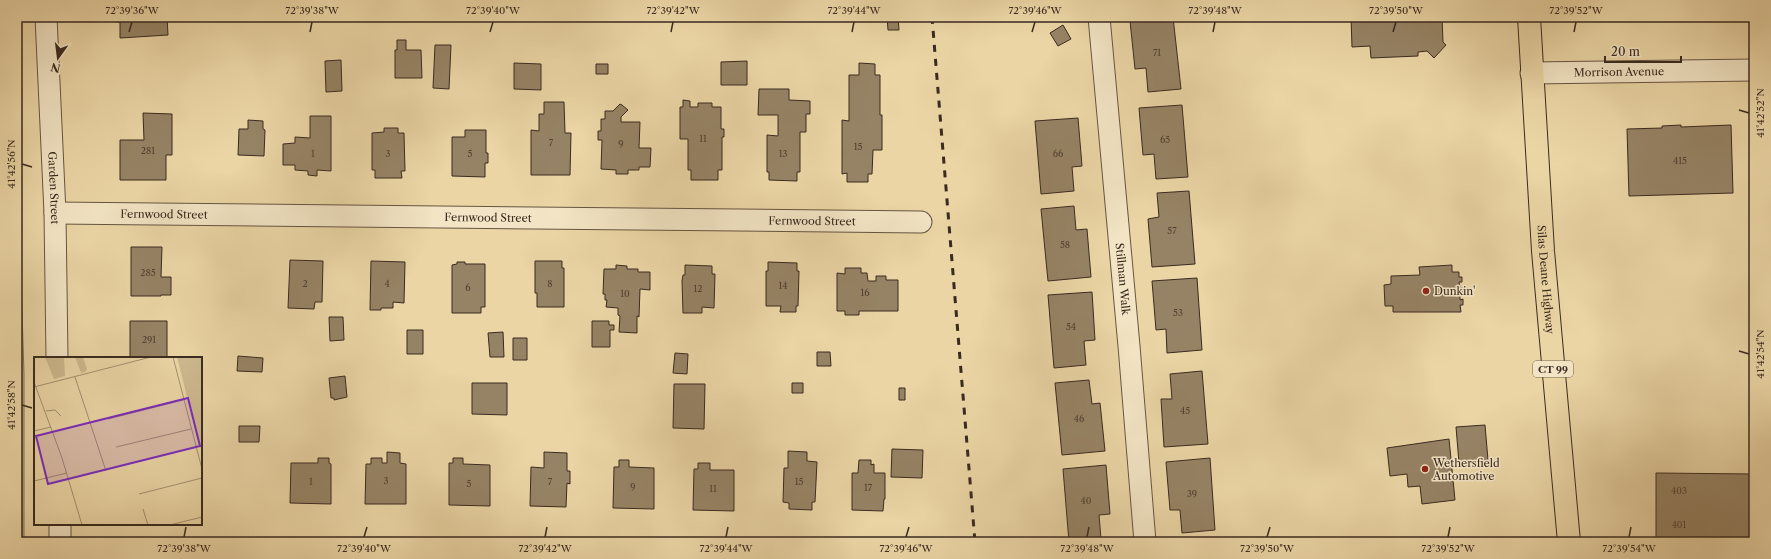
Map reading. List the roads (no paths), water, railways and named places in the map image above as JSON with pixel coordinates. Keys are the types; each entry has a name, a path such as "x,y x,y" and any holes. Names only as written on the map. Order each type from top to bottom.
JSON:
{"main road":[{"name":"Silas Deane Highway","path":"1529,17 1531,72 1543,251 1569,542"}],"street":[{"name":"Garden Street","path":"46,17 55,212 57,357"},
{"name":"Stillman Walk","path":"1099,17 1145,542"},
{"name":"Morrison Avenue","path":"1531,72 1754,70"},
{"name":"Fernwood Street","path":"55,212 921,222"},
{"path":"60,525 60,542"}],"railway":[{"path":"932,17 975,542"}],"place":[{"name":"Dunkin'","path":"1426,291"},
{"name":"Wethersfield Automotive","path":"1425,469"}]}
